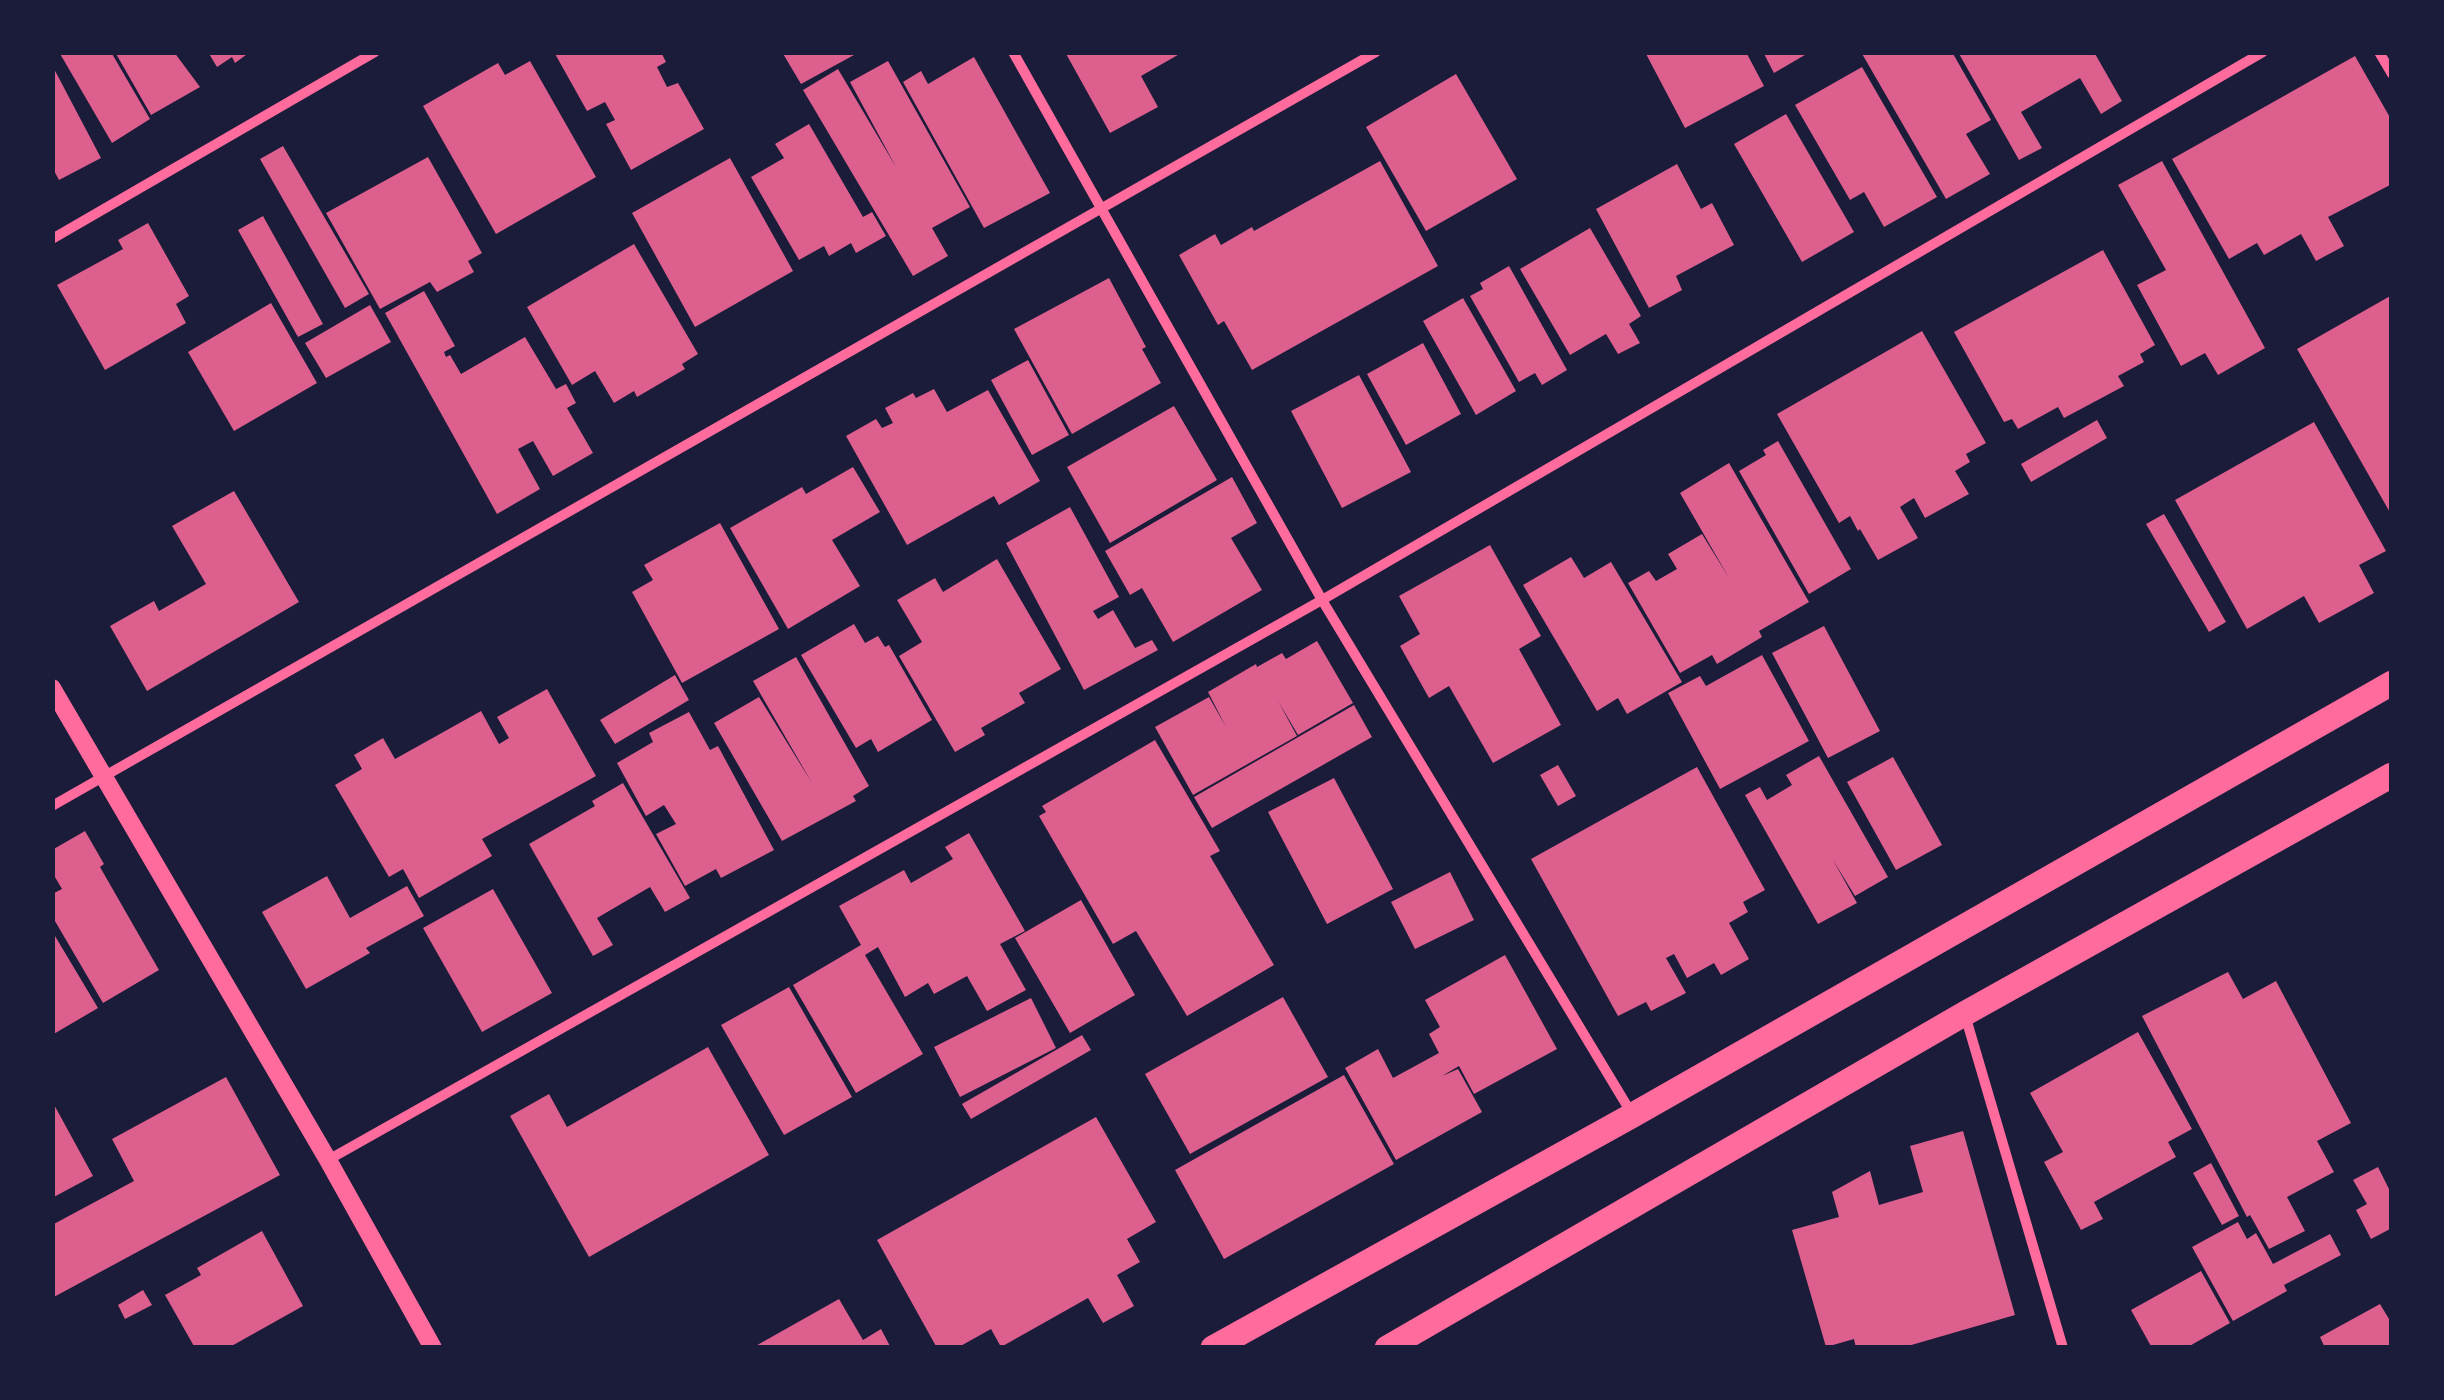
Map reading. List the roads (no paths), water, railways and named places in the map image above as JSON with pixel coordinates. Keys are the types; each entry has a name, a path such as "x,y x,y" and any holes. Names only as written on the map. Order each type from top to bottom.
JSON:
{"main road":[{"path":"1213,1348 1633,1115 2392,682"},
{"path":"1387,1348 1964,1014 2392,775"}],"street":[{"path":"52,238 376,52"},
{"path":"1013,52 1322,600 1633,1115"},
{"path":"52,806 1376,52"},
{"path":"328,1160 1322,600 2262,52"},
{"path":"2379,52 2392,74"},
{"path":"52,688 328,1160 432,1348"},
{"path":"1964,1014 2063,1348"}]}
